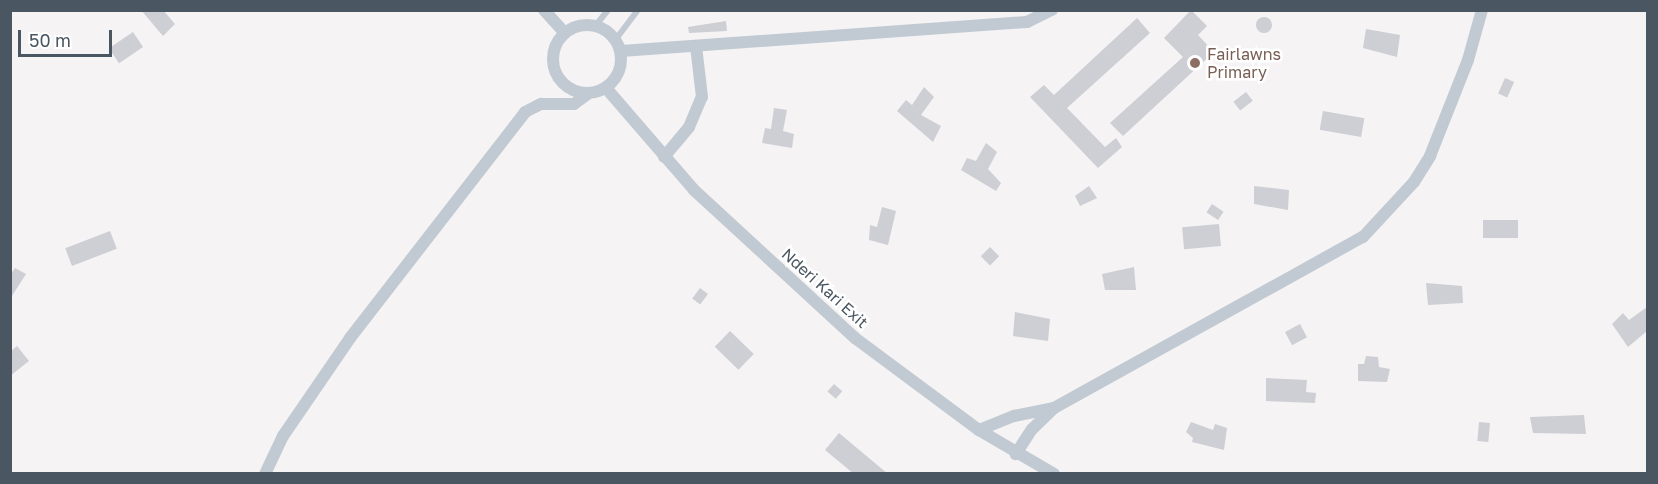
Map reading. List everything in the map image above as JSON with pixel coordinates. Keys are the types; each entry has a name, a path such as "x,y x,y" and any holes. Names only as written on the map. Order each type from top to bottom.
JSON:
{"street":[{"path":"544,10 564,32"},
{"path":"621,51 1027,22 1052,10"},
{"path":"1016,454 1032,429 1054,408 1363,237 1414,182 1430,156 1468,60 1482,10"},
{"path":"265,474 283,436 350,338 525,112 541,104 574,104 588,94 606,88 620,72 621,51 616,39 596,26 583,24 564,32 554,48 555,72 572,90 588,94"},
{"path":"664,157 689,127 702,97 696,46"},
{"name":"Nderi Kari Exit","path":"606,88 694,190 855,338 979,430 1016,454 1054,474"},
{"path":"979,430 1014,416 1054,408"}],"lane":[{"path":"596,26 608,10"},
{"path":"616,39 638,10"}],"building":[{"path":"141,10 163,10 175,24 163,36"},
{"path":"1191,10 1207,26 1198,35 1214,52 1123,136 1110,123 1183,57 1164,38"},
{"path":"1264,17 1272,25 1264,33 1256,25"},
{"path":"1137,18 1150,33 1067,108 1105,147 1116,138 1122,147 1098,168 1030,97 1044,85 1054,95"},
{"path":"726,21 727,31 689,33 688,27"},
{"path":"1366,29 1400,35 1397,57 1363,48"},
{"path":"133,32 143,47 119,63 109,48"},
{"path":"1505,78 1514,82 1507,98 1498,94"},
{"path":"924,87 934,97 921,115 941,126 933,142 897,111 906,100 912,105"},
{"path":"1246,92 1253,101 1240,111 1233,102"},
{"path":"774,108 787,110 783,131 794,134 792,148 762,143 765,128 771,129"},
{"path":"1323,111 1364,118 1361,137 1320,130"},
{"path":"986,143 997,152 988,169 1001,183 996,191 961,170 967,158 976,161"},
{"path":"1089,186 1097,198 1080,206 1075,196"},
{"path":"1254,186 1289,190 1288,210 1254,204"},
{"path":"1212,204 1224,212 1218,220 1206,212"},
{"path":"882,207 896,211 888,245 869,240 870,225 877,227"},
{"path":"1483,220 1518,220 1518,238 1483,238"},
{"path":"1219,224 1221,246 1184,249 1182,227"},
{"path":"110,231 117,249 72,266 65,248"},
{"path":"990,247 999,256 990,265 981,256"},
{"path":"1134,267 1136,290 1105,290 1102,274"},
{"path":"15,268 26,274 10,299 10,275"},
{"path":"1426,283 1462,286 1463,303 1428,305"},
{"path":"700,288 708,294 700,304 692,298"},
{"path":"1647,307 1647,331 1628,347 1612,324 1623,313 1629,320"},
{"path":"1015,312 1050,319 1048,341 1013,336"},
{"path":"1300,324 1307,337 1292,345 1285,332"},
{"path":"730,331 754,354 738,370 715,347"},
{"path":"17,346 29,361 10,376 10,352"},
{"path":"1366,356 1378,357 1379,367 1390,369 1387,382 1358,381 1358,364 1364,364"},
{"path":"1266,378 1307,380 1306,392 1316,393 1315,403 1266,401"},
{"path":"834,384 842,391 836,399 827,392"},
{"path":"1584,415 1586,434 1533,433 1530,417"},
{"path":"1191,422 1213,430 1215,424 1227,428 1224,450 1192,442 1193,438 1186,432"},
{"path":"1479,422 1490,423 1488,442 1477,441"},
{"path":"839,433 888,474 854,474 825,450"}],"place":[{"name":"Fairlawns Primary","path":"1195,63"}]}
